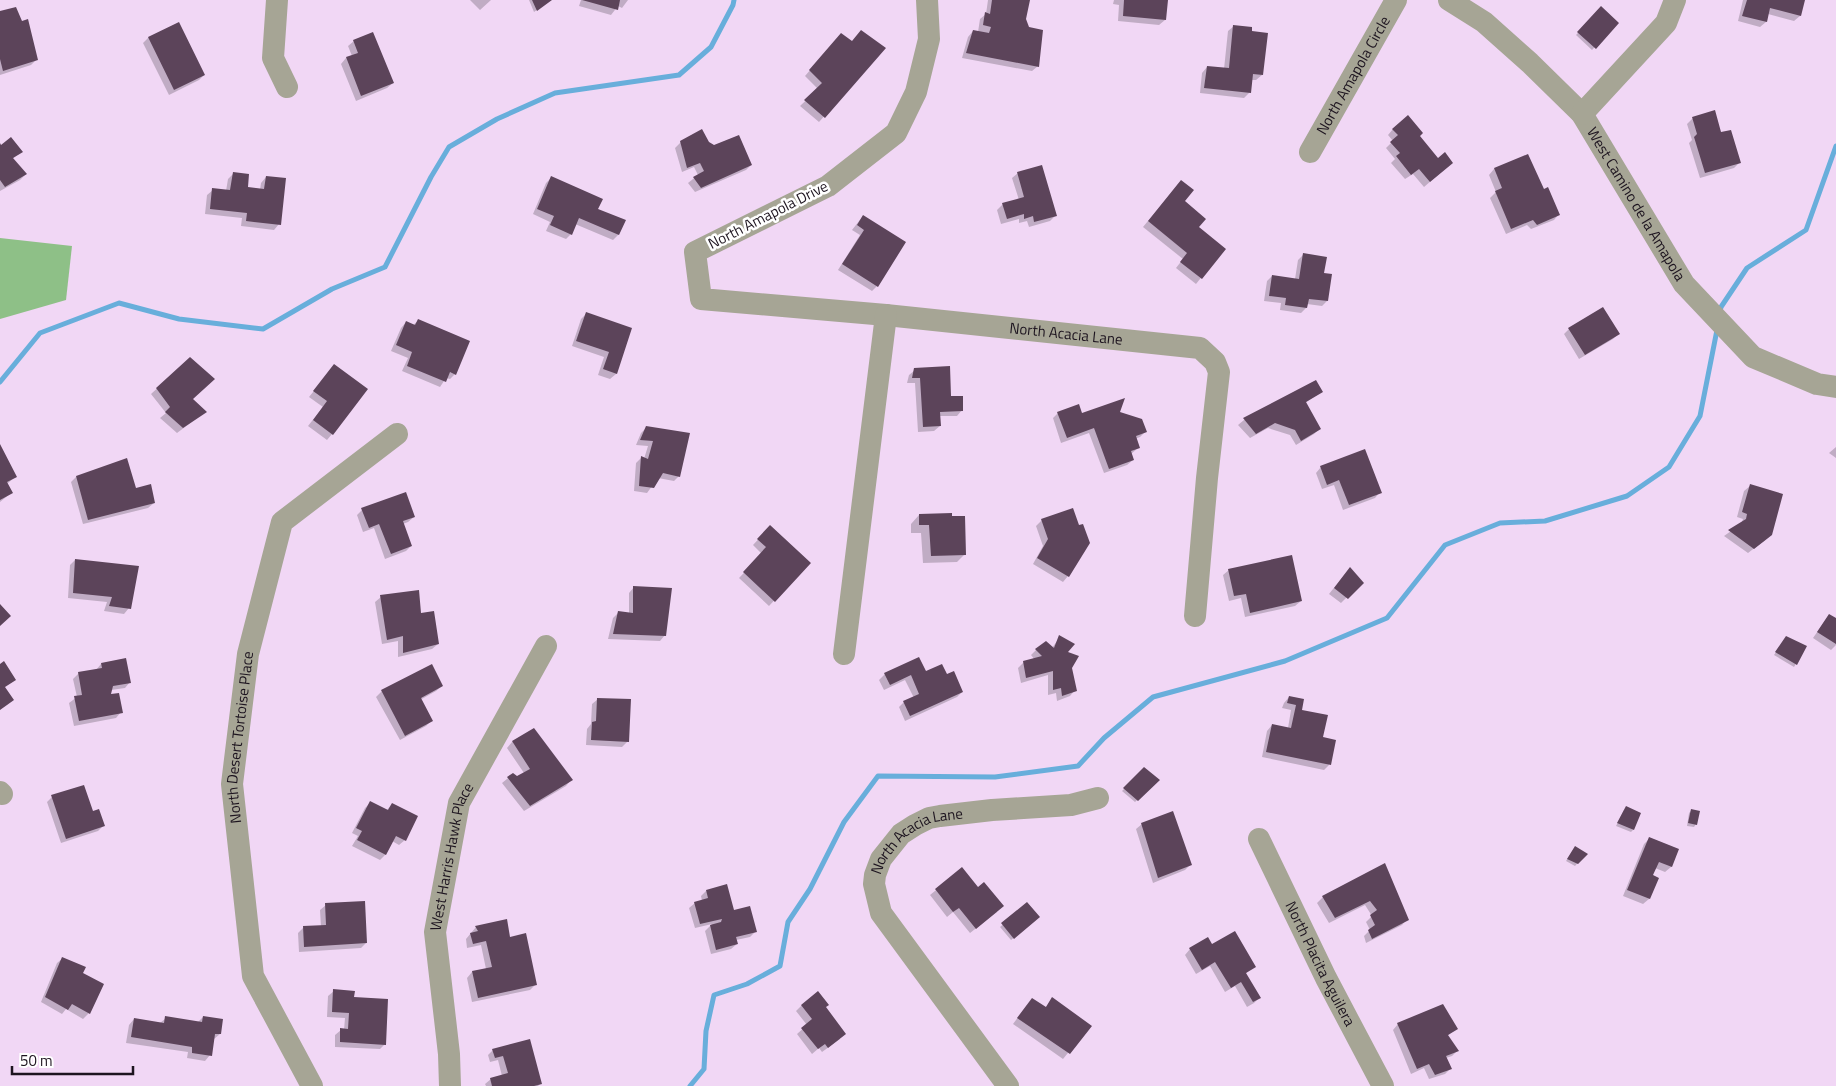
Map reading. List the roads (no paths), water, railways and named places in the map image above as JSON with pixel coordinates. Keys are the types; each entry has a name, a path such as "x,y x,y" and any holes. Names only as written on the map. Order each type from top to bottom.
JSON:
{"street":[{"path":"277,0 273,58 287,87"},
{"name":"North Amapola Drive","path":"695,252 828,186 896,133 916,92 929,40 927,0"},
{"name":"North Amapola Circle","path":"1310,152 1396,0"},
{"name":"West Camino de la Amapola","path":"1449,0 1484,22 1530,63 1582,114 1684,284 1753,358 1817,384 1836,387"},
{"path":"1582,114 1666,23 1675,0"},
{"name":"North Acacia Lane","path":"695,252 701,299 886,315 1200,348 1215,362 1219,372 1207,478 1195,616"},
{"path":"844,654 886,315"},
{"name":"North Desert Tortoise Place","path":"312,1086 253,976 232,784 248,654 282,522 396,434"},
{"name":"West Harris Hawk Place","path":"450,1086 449,1054 435,932 458,803 546,646"},
{"name":"North Acacia Lane","path":"1008,1086 881,913 874,884 875,874 881,859 901,834 929,818 992,810 1071,805 1098,798"},
{"name":"North Placita Aguilera","path":"1259,839 1326,978 1383,1086"}],"waterway":[{"path":"0,382 40,333 119,303 179,319 263,329 332,289 385,267 431,177 449,147 497,119 555,93 679,75 711,47 734,0"},
{"path":"1720,312 1721,307 1747,268 1806,230 1836,146"},
{"path":"690,1086 704,1069 706,1031 714,995 747,984 780,966 788,922 810,889 844,822 878,776 995,777 1078,766 1104,738 1153,697 1285,661 1387,618 1445,545 1500,523 1545,521 1627,496 1669,467 1700,416 1717,330"}]}
